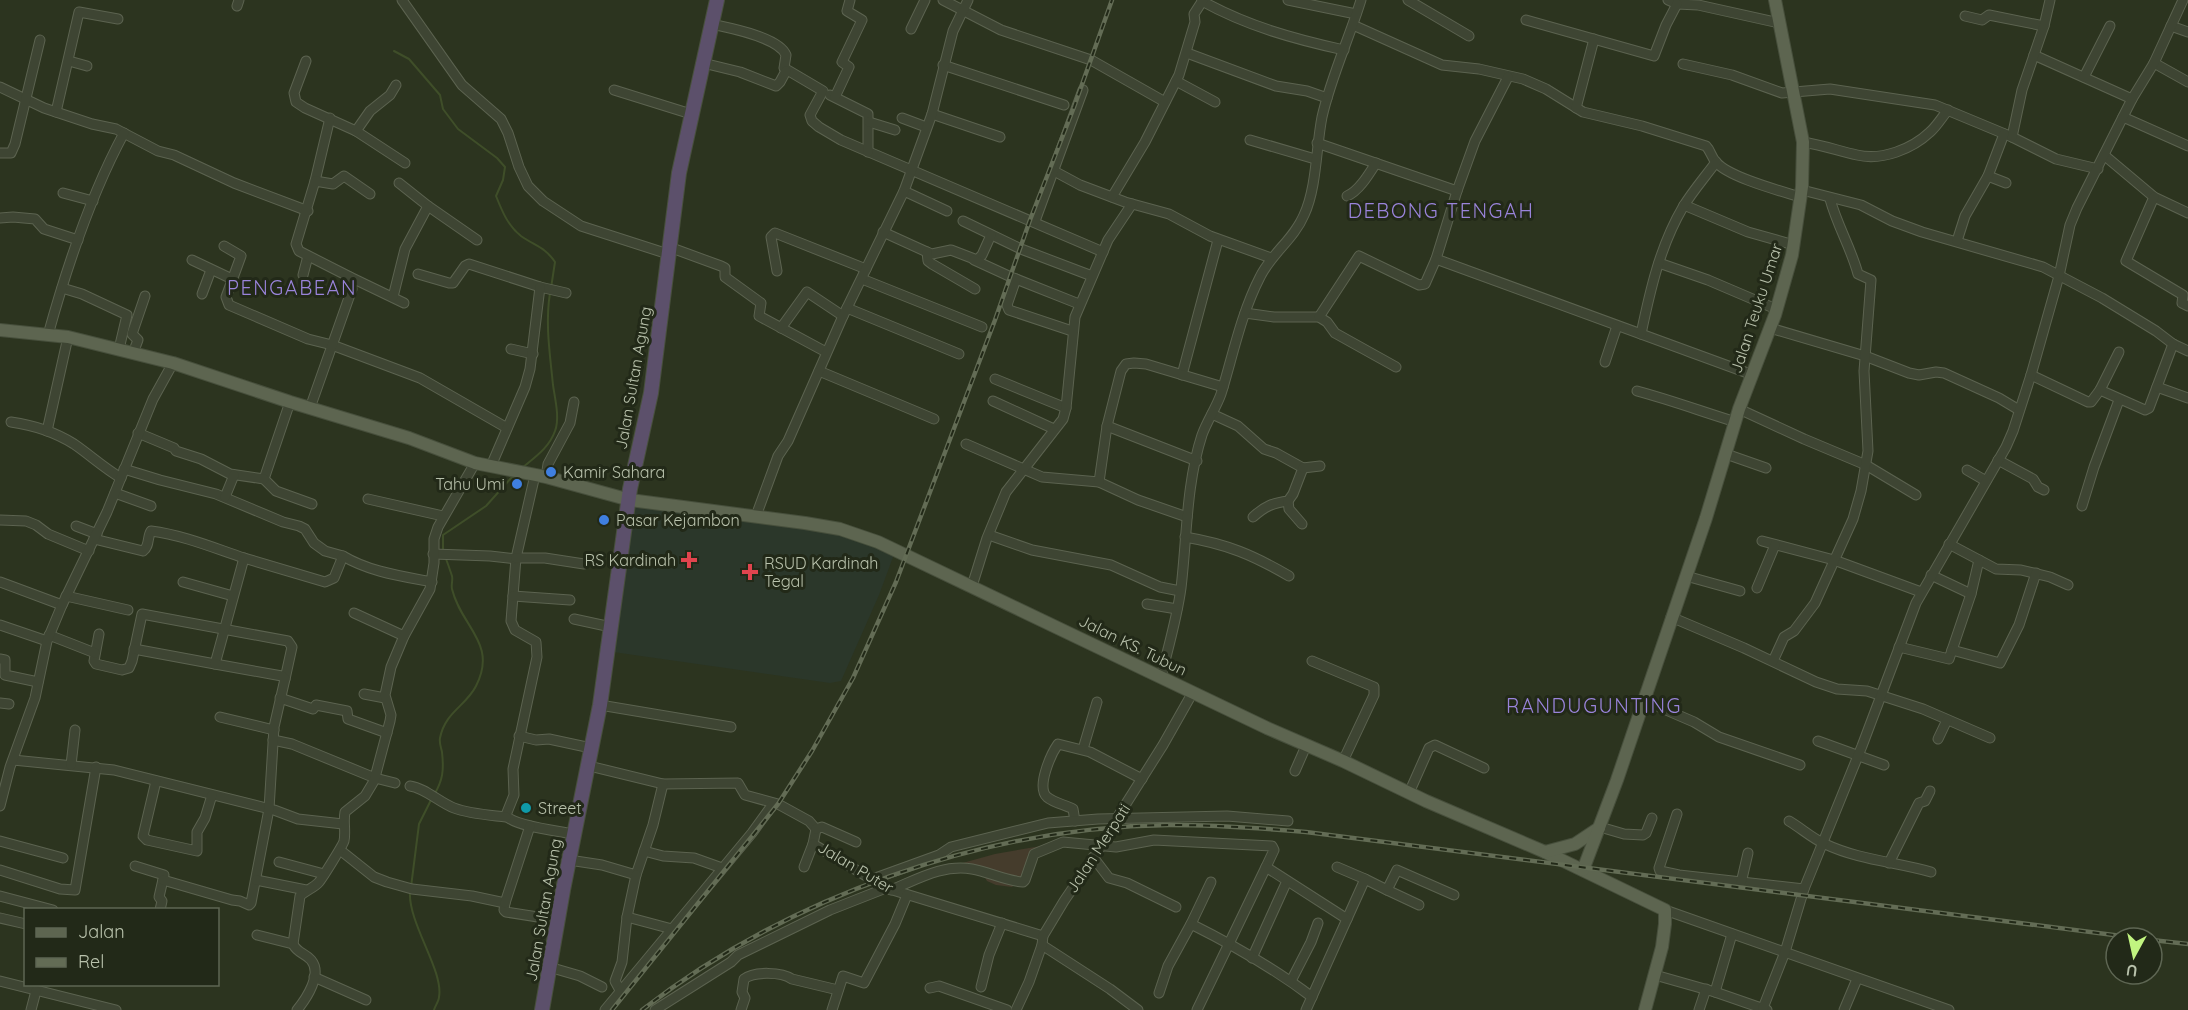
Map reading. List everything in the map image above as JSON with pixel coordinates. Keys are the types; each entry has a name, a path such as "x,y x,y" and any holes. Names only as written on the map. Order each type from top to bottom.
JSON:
{"highway":[{"name":"Jalan Sultan Agung","path":"542,1010 557,920 600,705 630,489 651,393 680,173 717,0"}],"main road":[{"name":"Jalan Teuku Umar","path":"1582,870 1600,827 1686,576 1738,415 1770,328 1794,245 1801,194 1803,142 1775,0"},
{"name":"Jalan KS. Tubun","path":"0,330 68,337 173,363 409,438 476,463 535,475 630,500 840,529 879,542 1306,746 1545,852 1665,910"},
{"path":"1545,852 1575,844 1600,827"},
{"path":"1645,1010 1663,940 1665,910"}],"street":[{"path":"835,97 849,67 842,62 862,20 847,11 850,0"},
{"path":"911,29 925,0"},
{"path":"943,0 1001,30 1091,60 1165,102"},
{"path":"756,516 778,456 788,441 826,352 904,191 932,114 943,65 962,10 968,0"},
{"path":"1112,197 1176,81 1195,22 1194,14 1203,0 1228,15 1256,27 1344,50"},
{"path":"1288,0 1356,14"},
{"path":"1161,677 1178,609 1187,517 1203,434 1223,387 1231,354 1259,279 1271,258 1288,241 1304,216 1311,192 1317,143 1327,98 1361,0"},
{"path":"1408,0 1468,36"},
{"path":"1958,241 1965,216 2008,135 2044,26 2050,0"},
{"path":"1655,975 1710,991 1746,1006 1765,1009 1804,890 1921,592 2013,431 2059,276 2070,225 2077,208 2132,99 2154,63 2183,0"},
{"path":"403,1 462,85 501,119 528,186 543,201 581,226 697,256 725,268 725,278 761,303 759,316 826,352"},
{"path":"1526,20 1649,56 1654,56 1672,2 1698,5 1779,22"},
{"path":"56,112 79,12 118,19"},
{"path":"1965,16 1982,20 1989,15 2044,26"},
{"path":"711,24 762,38 782,48 786,55 783,65 786,71 866,112 869,122 868,152"},
{"path":"1353,25 1442,65 1479,69 1523,79 1545,88 1576,108 1595,116 1642,126 1706,146 1716,162 1742,177 1801,194 1861,205 1892,221 1922,232 2043,267 2102,298 2173,344 2188,351"},
{"path":"2084,77 2110,26"},
{"path":"2172,26 2188,33"},
{"path":"1576,108 1594,39"},
{"path":"0,153 10,153 15,144 40,40"},
{"path":"1186,53 1276,86 1306,91 1327,98"},
{"path":"2034,55 2132,99"},
{"path":"69,61 87,66"},
{"path":"306,61 294,98 305,108 356,132 405,163"},
{"path":"703,63 776,86 786,71"},
{"path":"2154,63 2188,82"},
{"path":"1683,64 1732,75 1776,92 1848,90 1908,100 1948,110 2008,135 2056,159 2098,169"},
{"path":"943,65 1064,105"},
{"path":"1319,317 1359,256 1419,285 1425,284 1436,259 1457,191 1479,133 1508,77"},
{"path":"1176,81 1215,102"},
{"path":"356,132 370,111 390,95 396,85"},
{"path":"0,87 56,112 92,124 109,126 158,151 174,155 234,183 308,211"},
{"path":"614,90 691,114"},
{"path":"1035,221 1083,90"},
{"path":"823,91 811,111 810,118 842,140 1103,252"},
{"path":"1803,142 1833,147 1859,156 1889,155 1930,131 1948,110"},
{"path":"932,114 1000,137"},
{"path":"2123,117 2188,146"},
{"path":"330,118 308,211 296,246 299,251 308,256 404,303"},
{"path":"902,118 926,127"},
{"path":"869,122 895,130"},
{"path":"48,335 78,240 124,134"},
{"path":"1250,140 1315,159"},
{"path":"1317,143 1457,191"},
{"path":"2104,155 2154,197 2188,213"},
{"path":"1641,334 1652,284 1675,222 1684,205 1716,162"},
{"path":"1347,196 1352,194 1376,163"},
{"path":"1054,171 1080,185 1132,204 1169,214 1218,240 1271,258"},
{"path":"315,181 333,184 344,176 370,194"},
{"path":"1988,176 2006,183"},
{"path":"399,183 477,240"},
{"path":"904,191 947,211"},
{"path":"63,192 93,201"},
{"path":"2154,197 2126,261 2183,295 2182,303 2188,306"},
{"path":"1773,661 1784,637 1794,631 1815,603 1855,512 1866,465 1865,356 1871,280 1858,274 1830,199"},
{"path":"972,585 1006,492 1063,419 1066,408 1072,331 1079,304 1103,252 1132,204"},
{"path":"1684,205 1748,232 1794,245"},
{"path":"393,297 405,249 428,206"},
{"path":"0,218 35,219 44,229 78,240"},
{"path":"963,221 991,235 1092,276"},
{"path":"883,232 933,254 951,250 1079,304"},
{"path":"777,272 771,237 775,233 866,269"},
{"path":"974,260 982,255 991,235"},
{"path":"1182,375 1218,240"},
{"path":"224,246 241,256 226,297 229,304 308,339 332,345 420,378 507,428"},
{"path":"927,252 928,261 975,289"},
{"path":"303,275 308,256"},
{"path":"1436,259 1753,375"},
{"path":"192,260 232,279"},
{"path":"1659,263 1708,280 1776,309"},
{"path":"418,274 453,283 469,264 566,293"},
{"path":"202,294 211,270"},
{"path":"310,408 351,295 350,277"},
{"path":"862,279 982,327"},
{"path":"1016,279 1007,305 1009,310 1072,331"},
{"path":"62,288 82,294 128,315 120,349"},
{"path":"491,466 525,387 548,289"},
{"path":"781,328 807,292 845,312 959,354"},
{"path":"134,353 138,340 132,334 145,296"},
{"path":"1245,314 1323,318 1335,333 1396,367"},
{"path":"1605,362 1617,326"},
{"path":"1770,328 1865,356 1919,375 1936,372 1950,375 2019,410"},
{"path":"47,431 68,337"},
{"path":"2100,390 2147,410 2173,344"},
{"path":"511,349 533,354"},
{"path":"2031,375 2091,402 2100,390 2119,352"},
{"path":"0,806 7,764 35,698 48,638 115,493 153,399 173,363"},
{"path":"1099,482 1107,426 1121,371 1126,364 1146,364 1223,387"},
{"path":"819,371 934,419"},
{"path":"995,379 1066,408"},
{"path":"2157,387 2188,398"},
{"path":"1637,391 1674,400 1695,409 1738,415 1804,439 1866,465 1916,495"},
{"path":"993,400 1054,429"},
{"path":"2082,506 2100,448 2119,400"},
{"path":"264,479 290,402"},
{"path":"506,817 514,795 513,770 537,648 536,642 511,626 516,559 535,475 548,464 570,423 574,402"},
{"path":"1212,414 1238,426 1264,449 1303,468 1320,466"},
{"path":"11,423 31,425 47,431 73,444 99,465 122,473 225,497 283,522 291,523 305,529 315,543 325,551 343,556 356,564 432,582"},
{"path":"1107,426 1197,460"},
{"path":"138,433 174,448 176,451 214,464 234,475 264,479 276,492 312,504"},
{"path":"966,444 1042,477 1099,482 1138,500 1187,517"},
{"path":"1726,454 1766,468"},
{"path":"1998,460 2033,479 2038,487 2044,490"},
{"path":"293,944 300,896 317,884 340,850 344,840 345,812 369,791 375,778 391,715 385,698 391,667 404,636 424,603 432,582 436,554 434,538 443,516 476,463"},
{"path":"1302,524 1289,509 1288,501 1303,468"},
{"path":"1967,470 1986,481"},
{"path":"225,497 234,475"},
{"path":"115,493 151,506"},
{"path":"368,499 443,516"},
{"path":"1253,517 1264,507 1288,501"},
{"path":"0,520 26,521 48,534 89,551"},
{"path":"76,526 95,537 143,551 147,548 149,534 151,531 156,531 326,582 334,578 343,556"},
{"path":"989,535 1032,550 1111,565 1160,587 1180,591"},
{"path":"1185,537 1216,542 1245,552 1289,576"},
{"path":"1762,541 1833,560 1921,592"},
{"path":"1949,544 1996,569 2036,573 2068,585"},
{"path":"1757,588 1775,545"},
{"path":"436,554 516,559 545,558 584,564"},
{"path":"215,664 244,558"},
{"path":"1899,647 1947,660 1971,594 1979,560"},
{"path":"1952,650 2000,663 2019,625 2036,573"},
{"path":"1931,575 1971,594"},
{"path":"1686,576 1740,591"},
{"path":"0,582 64,601 128,610"},
{"path":"183,582 233,596"},
{"path":"513,596 570,600"},
{"path":"1147,604 1178,609"},
{"path":"354,613 404,636"},
{"path":"99,634 95,653 96,664 126,669 132,661 142,614 288,641 292,647 279,698 273,735 269,809 250,905 163,880"},
{"path":"1671,617 1816,682 1837,689 1867,691 1923,709 1990,738"},
{"path":"574,619 611,627"},
{"path":"0,625 95,653"},
{"path":"134,649 282,676 285,679"},
{"path":"0,659 5,660 5,675 38,682"},
{"path":"1312,661 1374,687 1374,695 1343,761"},
{"name":"Jalan Merpati","path":"1016,1010 1043,940 1102,846 1192,692"},
{"path":"364,694 385,698"},
{"path":"279,698 313,709 316,705 347,711 348,719 387,733"},
{"path":"1643,700 1694,722 1719,737 1800,765"},
{"path":"1083,749 1097,702"},
{"path":"600,705 731,727"},
{"path":"220,717 273,735 375,778 395,783"},
{"path":"1938,739 1947,720"},
{"path":"71,765 75,730"},
{"path":"519,736 536,740 549,739 591,748"},
{"path":"1818,741 1884,765"},
{"path":"1075,821 1074,809 1048,798 1043,788 1045,775 1057,745 1083,749 1142,779"},
{"path":"1409,793 1429,748 1432,746 1435,745 1484,768"},
{"path":"1295,771 1306,746"},
{"path":"7,764 96,767 269,809 298,819 343,824"},
{"name":"Jalan Puter","path":"589,766 663,784 738,783 745,795 773,804 809,821 816,829 813,844 870,880 907,896 1002,923 1043,940 1138,1010"},
{"path":"0,870 60,889 75,890 96,767"},
{"path":"156,781 143,836 147,840 197,851 197,832 205,818 212,795"},
{"path":"621,992 615,981 622,962 627,917 636,875 653,825 663,784"},
{"path":"410,786 418,787 433,797 467,812 506,817 530,826 574,834"},
{"path":"1889,863 1918,803 1925,801 1930,791"},
{"path":"605,1010 752,833 773,804"},
{"path":"1677,814 1659,870 1679,875 1804,890"},
{"path":"870,880 939,855 951,847 1048,823 1117,818 1227,816 1288,821"},
{"path":"1600,827 1624,834 1643,835 1652,818"},
{"path":"1790,820 1823,844 1889,863 1909,865 1931,872"},
{"path":"530,826 504,903 504,910 557,920"},
{"path":"816,829 822,827 856,842"},
{"path":"655,1010 731,962 738,955 830,910 938,870 972,869 1023,882 1032,856 1063,842 1116,847 1154,840 1232,842 1272,846 1274,850 1197,1010"},
{"path":"0,841 63,858"},
{"path":"804,867 813,844"},
{"path":"340,850 374,877 409,888 472,896 504,903"},
{"path":"644,850 663,856 694,858 722,868"},
{"path":"1741,883 1748,853"},
{"path":"1093,857 1109,878 1127,883 1176,907"},
{"path":"569,860 602,865 636,875"},
{"path":"279,861 324,874"},
{"path":"135,866 163,873 159,897 162,901 160,908"},
{"path":"1266,867 1347,920"},
{"path":"1337,867 1419,904"},
{"path":"1387,890 1397,870 1454,896"},
{"path":"1306,1010 1365,879"},
{"path":"256,880 306,890"},
{"path":"1252,958 1287,881"},
{"path":"1159,993 1165,981 1168,966 1211,882"},
{"path":"0,896 49,908"},
{"path":"832,1010 843,976 864,983 907,896"},
{"path":"1665,910 1935,1008 1949,1010"},
{"path":"627,917 672,929"},
{"path":"0,918 24,924"},
{"path":"981,987 989,955 1002,923"},
{"path":"1291,981 1318,923"},
{"path":"1191,924 1229,943 1291,981 1312,997"},
{"path":"1699,1010 1710,991 1732,934"},
{"path":"257,935 293,944 299,952 311,959 314,977 308,993 297,1010"},
{"path":"549,967 580,976 603,987"},
{"path":"741,1010 745,998 742,992 745,976 787,975 792,979 838,990"},
{"path":"314,977 366,1000"},
{"path":"1844,1010 1857,979"},
{"path":"0,981 116,1010"},
{"path":"930,988 939,986 1007,1010"},
{"path":"31,1010 36,991"}],"shaded area":[{"name":"RSUD Kardinah Tegal","path":"631,501 835,529 896,549 879,595 841,681 830,683 599,650"},
{"path":"1047,845 1028,854 1024,873 1012,887 996,885 987,881 983,874 959,864 995,854"}],"waterway":[{"path":"394,51 409,59 440,95 443,109 458,129 497,158 505,167 503,180 496,196 512,228 544,250 555,262 551,288"},
{"path":"522,468 545,447 552,437 557,420 548,339 550,293"},
{"path":"443,550 443,535 486,506 513,476"},
{"path":"434,795 442,775 443,758 440,740 443,729 451,715 476,686 482,671 483,658 476,636 452,589 452,576 446,559"},
{"path":"411,887 419,824 431,800"},
{"path":"410,892 414,918 439,986 439,999 434,1010"}],"railway":[{"path":"612,1010 778,804 812,751 853,678 896,582 1112,0"},
{"path":"642,1010 699,970 760,934 824,902 891,876 959,855 1029,839 1099,829 1169,825 1306,832 2104,934"},
{"path":"2164,941 2188,944"}],"place":[{"name":"Kamir Sahara","path":"551,472"},
{"name":"Tahu Umi","path":"517,484"},
{"name":"Pasar Kejambon","path":"604,520"},
{"name":"RS Kardinah","path":"689,560"},
{"name":"RSUD Kardinah Tegal","path":"750,572"},
{"name":"Street","path":"526,808"}],"district":[{"name":"DEBONG TENGAH","path":"1441,210"},
{"name":"PENGABEAN","path":"292,287"},
{"name":"RANDUGUNTING","path":"1594,705"}]}
